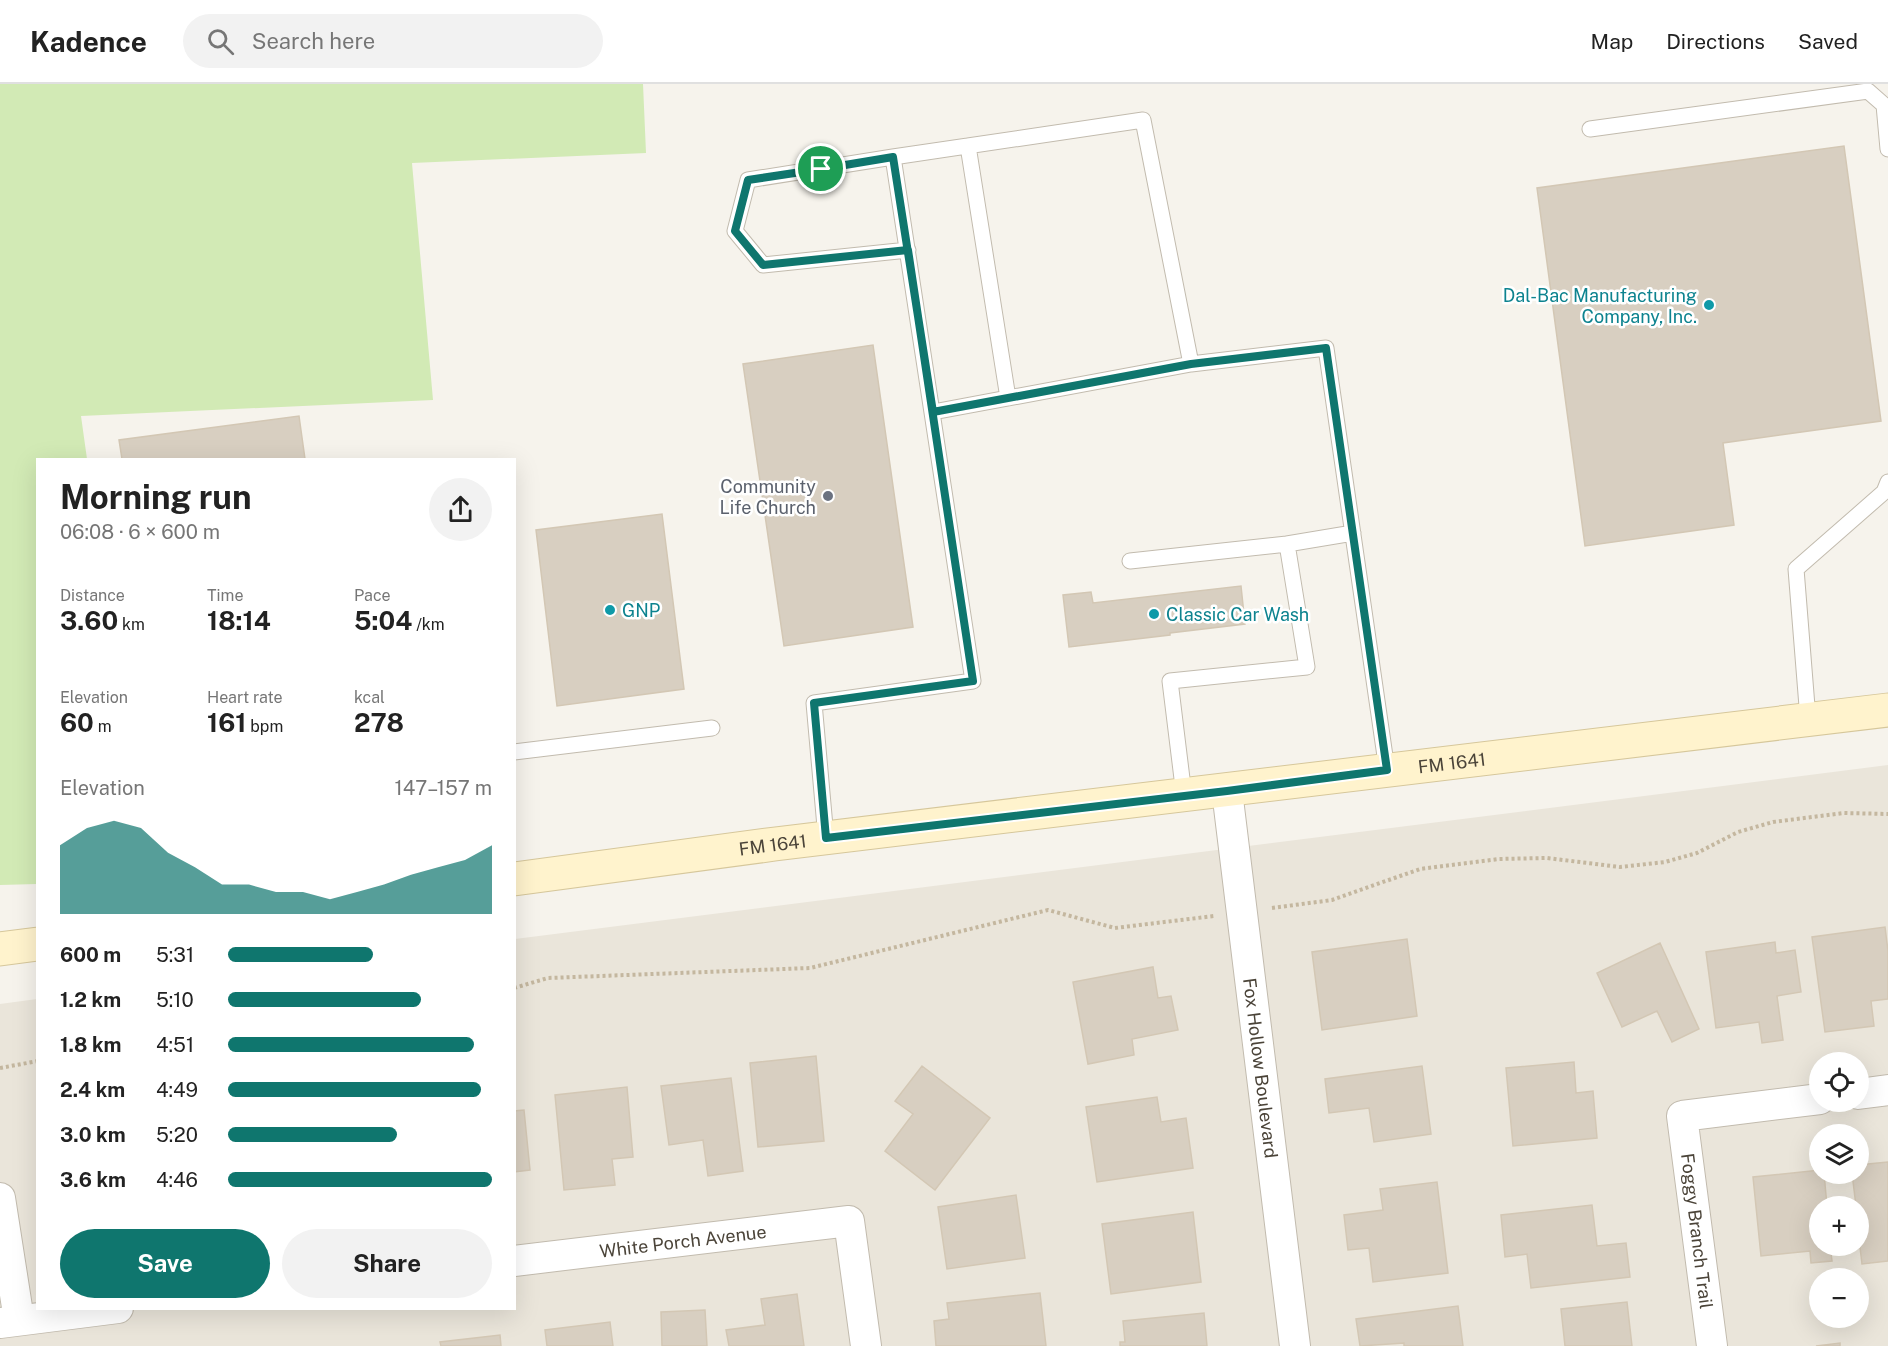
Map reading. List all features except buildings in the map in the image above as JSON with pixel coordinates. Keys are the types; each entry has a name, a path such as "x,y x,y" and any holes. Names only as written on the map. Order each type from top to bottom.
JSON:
{"main road":[{"name":"FM 1641","path":"516,879 826,838 1888,710"},
{"path":"0,949 36,944"}],"street":[{"name":"Fox Hollow Boulevard","path":"1227,791 1295,1346"},
{"path":"1869,1093 1888,1090"},
{"name":"Foggy Branch Trail","path":"1712,1346 1682,1116 1809,1100"},
{"path":"0,1198 10,1321 101,1310"},
{"name":"White Porch Avenue","path":"516,1261 849,1221 866,1346"}],"lane":[{"path":"1590,129 1868,91 1884,105 1888,149"},
{"path":"908,250 763,265 735,231 748,180 1143,120 1191,364"},
{"path":"968,146 1008,398"},
{"path":"826,838 814,703 973,681 893,157"},
{"path":"933,412 1191,364 1326,348 1387,770"},
{"path":"1808,719 1796,569 1884,492 1888,482"},
{"path":"1131,561 1287,544 1353,533"},
{"path":"1184,795 1170,681 1306,667 1287,544"},
{"path":"516,752 712,728"}],"path":[{"path":"516,987 548,978 810,968 1048,910 1115,928 1241,912 1332,900 1420,869 1499,859 1547,858 1620,867 1665,862 1697,853 1738,832 1773,822 1844,813 1888,814"},
{"path":"0,1068 36,1061"}],"shaded area":[{"path":"1888,765 1888,1346 0,1346 0,1004 36,999 36,1310 516,1310 516,939"}],"green space":[{"path":"0,84 643,84 646,153 412,163 433,400 81,416 87,458 36,458 36,884 0,885"}],"place":[{"name":"Dal-Bac Manufacturing Company, Inc.","path":"1709,305"},
{"name":"Community Life Church","path":"828,496"},
{"name":"GNP","path":"610,610"},
{"name":"Classic Car Wash","path":"1154,614"}],"route":[{"path":"821,169 748,180 735,231 763,265 908,250 973,681 814,703 826,838 1387,770 1326,348 1191,364 933,412 908,250 893,157 821,169"}]}
